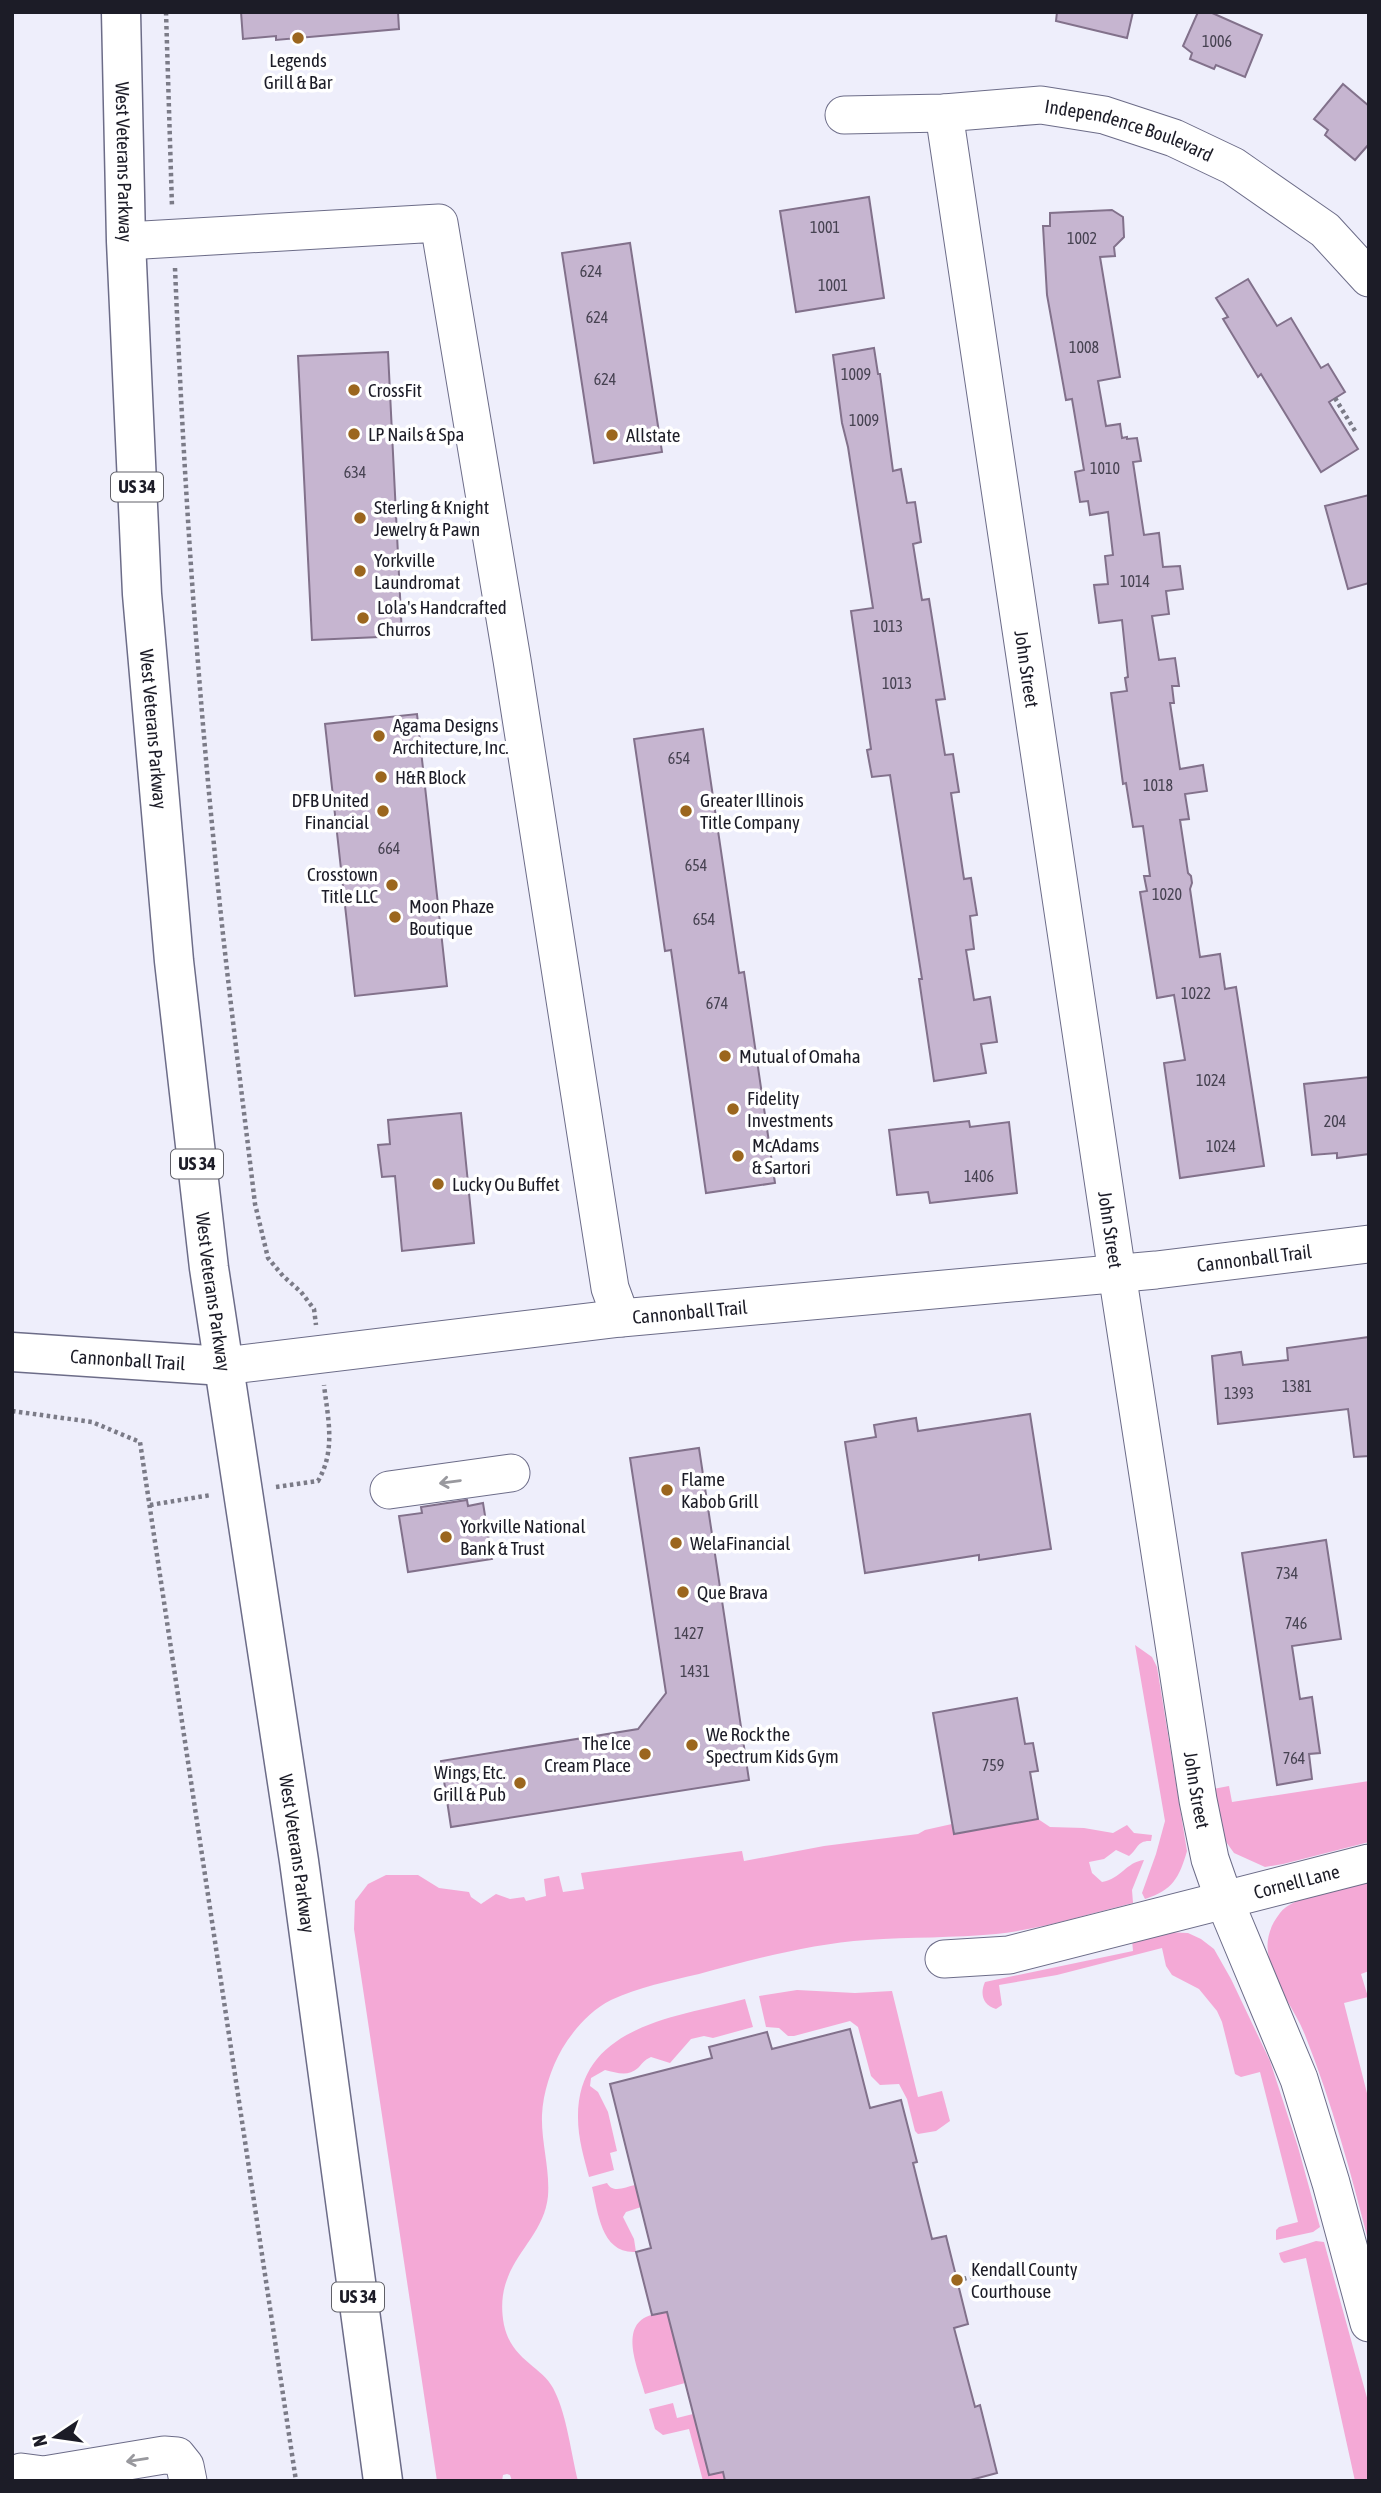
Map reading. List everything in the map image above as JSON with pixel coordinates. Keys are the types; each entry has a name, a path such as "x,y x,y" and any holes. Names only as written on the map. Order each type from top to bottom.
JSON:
{"main road":[{"name":"West Veterans Parkway","path":"121,12 126,241 142,594 164,859 209,1268 299,1861 383,2481"},
{"name":"Cannonball Trail","path":"12,1352 224,1366"}],"street":[{"name":"Independence Boulevard","path":"844,115 944,113 1041,105 1104,115 1174,138 1233,166 1287,201 1325,230 1369,278"},
{"name":"John Street","path":"944,113 1198,1800 1210,1859 1225,1902 1299,2080 1331,2183 1369,2323"},
{"path":"126,241 439,223 519,700 610,1288 621,1318"},
{"name":"Cannonball Trail","path":"224,1366 621,1318 1117,1273 1369,1244"},
{"path":"389,1490 511,1474"},
{"name":"Cornell Lane","path":"944,1959 1009,1955 1225,1902 1369,1863"},
{"path":"21,2472 44,2474 164,2455 177,2456 185,2466 188,2481"}],"path":[{"path":"166,12 171,191"},
{"path":"176,301 185,494 214,847 255,1204 268,1258 314,1309 317,1326"},
{"path":"1335,398 1354,431"},
{"path":"12,1411 92,1422 140,1442 296,2481"},
{"path":"303,1484 318,1481 326,1469 331,1438 327,1413"},
{"path":"150,1505 176,1500"},
{"path":"963,2279 992,2271"}],"shaded area":[{"path":"1135,1645 1152,1657 1157,1667 1187,1851 1174,1882 1162,1892 1145,1899 1142,1893 1165,1821"},
{"path":"1369,1781 1369,1842 1265,1867 1234,1853 1224,1839 1213,1789 1229,1786 1232,1802"},
{"path":"1038,1819 1050,1827 1084,1828 1113,1833 1127,1825 1134,1833 1152,1835 1151,1841 1140,1843 1129,1856 1116,1850 1104,1859 1089,1862 1092,1873 1102,1882 1144,1860 1132,1890 1133,1903 1013,1932 867,1940 782,1953 632,1991 604,2004 578,2027 558,2056 544,2098 542,2125 548,2196 544,2213 511,2269 502,2303 504,2325 514,2348 544,2376 555,2392 566,2424 578,2481 512,2481 507,2474 503,2475 502,2481 437,2481 354,1929 355,1901 368,1884 386,1875 418,1875 439,1888 469,1892 471,1897 481,1904 496,1894 510,1899 524,1897 526,1901 546,1896 544,1879 559,1876 563,1892 584,1889 581,1873 742,1851 744,1861 824,1846 918,1834 952,1824 954,1834"},
{"path":"1369,1882 1369,1971 1361,1974 1368,1997 1344,2003 1369,2101 1369,2244 1324,2086 1301,2025 1275,1978 1267,1946 1273,1924 1280,1913 1296,1901"},
{"path":"1165,1932 1188,1933 1201,1939 1214,1949 1231,1979 1270,2061 1298,2147 1320,2227 1313,2232 1276,2240 1276,2230 1279,2227 1298,2222 1260,2072 1241,2077 1235,2074 1217,2011 1199,1989 1172,1975 1166,1966 1162,1948 1057,1975 999,1985 1002,2005 996,2009 988,2005 983,1998 985,1982 1133,1951 1132,1940"},
{"path":"797,1990 855,1993 892,1991 918,2097 942,2091 950,2121 936,2131 918,2134 915,2131 907,2099 899,2084 880,2085 871,2076 858,2027 850,2021 794,2036 788,2036 779,2028 766,2027 759,1996"},
{"path":"745,1999 753,2027 713,2038 704,2036 691,2039 670,2063 651,2057 630,2073 605,2070 591,2078 590,2086 598,2092 608,2112 617,2151 610,2153 614,2170 589,2177 578,2118 582,2087 594,2063 612,2044 636,2030 690,2012"},
{"path":"607,2183 616,2189 635,2185 641,2207 626,2212 623,2217 634,2239 636,2252 624,2251 615,2246 603,2230 592,2187"},
{"path":"1316,2241 1324,2242 1369,2405 1369,2481 1355,2481 1306,2258 1284,2263 1279,2253"},
{"path":"667,2312 685,2383 645,2394 632,2342 634,2332 638,2323 646,2317"},
{"path":"673,2403 677,2418 693,2414 709,2475 723,2472 725,2481 703,2481 689,2429 663,2435 655,2429 649,2409"}],"building":[{"path":"241,12 398,12 399,29 276,40 276,36 243,39"},
{"path":"1057,12 1133,12 1127,38 1056,21"},
{"path":"1198,12 1210,12 1262,35 1245,77 1216,65 1214,69 1190,59 1192,53 1183,46"},
{"path":"1343,84 1369,106 1369,144 1355,160 1325,135 1328,130 1314,119"},
{"path":"869,197 884,298 796,312 780,211"},
{"path":"1112,210 1123,217 1124,237 1114,247 1115,256 1100,257 1120,377 1098,381 1106,426 1120,424 1122,438 1137,438 1141,461 1133,462 1144,535 1159,533 1163,567 1180,566 1183,589 1166,591 1169,614 1152,616 1159,660 1175,658 1179,686 1172,686 1174,703 1170,703 1180,769 1203,765 1207,791 1185,794 1189,819 1180,820 1188,873 1191,876 1190,889 1200,957 1220,954 1225,989 1236,987 1264,1166 1180,1178 1164,1063 1185,1060 1174,995 1157,998 1140,892 1147,891 1144,876 1150,876 1143,826 1133,827 1126,783 1123,784 1111,693 1127,691 1122,620 1099,623 1094,585 1108,584 1105,556 1113,555 1108,512 1090,515 1088,501 1080,502 1075,472 1084,470 1072,399 1066,400 1047,295 1043,226 1050,226 1050,213"},
{"path":"630,243 662,452 594,463 562,253"},
{"path":"1248,279 1277,326 1291,318 1321,368 1328,364 1345,392 1329,402 1358,449 1321,472 1261,374 1258,377 1223,319 1228,317 1216,298"},
{"path":"874,348 893,471 901,469 907,503 915,502 921,542 913,544 922,600 929,599 945,699 936,700 945,755 953,754 959,792 951,793 964,879 971,878 977,915 970,916 974,949 966,950 974,1000 990,997 997,1042 981,1044 986,1073 934,1081 919,979 922,979 890,775 872,777 867,750 871,749 851,611 873,608 833,355"},
{"path":"388,352 402,636 312,640 298,356"},
{"path":"1369,495 1369,583 1348,589 1325,506"},
{"path":"417,714 447,986 355,996 325,724"},
{"path":"703,729 739,973 744,972 775,1183 706,1193 671,950 665,951 634,739"},
{"path":"1369,1077 1369,1154 1337,1158 1337,1153 1312,1155 1304,1084"},
{"path":"461,1113 474,1243 402,1251 395,1176 382,1177 378,1145 390,1144 388,1120"},
{"path":"969,1121 970,1127 1009,1122 1017,1193 930,1203 928,1192 897,1195 889,1130"},
{"path":"1369,1337 1369,1456 1354,1457 1348,1409 1218,1424 1212,1356 1241,1352 1243,1365 1288,1360 1287,1348"},
{"path":"1030,1414 1051,1549 979,1560 979,1555 865,1573 845,1442 876,1437 874,1425 916,1418 918,1431"},
{"path":"699,1448 749,1780 451,1827 441,1761 638,1729 666,1693 630,1458"},
{"name":"Yorkville National Bank & Trust","path":"467,1500 468,1506 483,1503 492,1559 408,1572 399,1516 422,1513 421,1507"},
{"path":"1326,1540 1341,1639 1292,1646 1300,1699 1312,1697 1320,1753 1309,1754 1312,1779 1277,1785 1242,1553"},
{"path":"1017,1698 1025,1744 1033,1743 1038,1771 1030,1772 1038,1819 954,1834 933,1713"},
{"path":"850,2029 870,2108 901,2100 917,2162 913,2163 932,2239 946,2236 968,2324 954,2328 975,2407 980,2405 997,2473 967,2481 725,2481 723,2472 709,2475 667,2312 652,2315 636,2252 651,2248 610,2084 712,2058 709,2047 767,2032 772,2049"}],"place":[{"name":"Legends Grill & Bar","path":"298,38"},
{"name":"CrossFit","path":"354,390"},
{"name":"LP Nails & Spa","path":"354,434"},
{"name":"Allstate","path":"612,435"},
{"name":"Sterling & Knight Jewelry & Pawn","path":"360,518"},
{"name":"Yorkville Laundromat","path":"360,571"},
{"name":"Lola's Handcrafted Churros","path":"363,618"},
{"name":"Agama Designs Architecture, Inc.","path":"379,736"},
{"name":"H&R Block","path":"381,777"},
{"name":"DFB United Financial","path":"383,811"},
{"name":"Greater Illinois Title Company","path":"686,811"},
{"name":"Crosstown Title LLC","path":"392,885"},
{"name":"Moon Phaze Boutique","path":"395,917"},
{"name":"Mutual of Omaha","path":"725,1056"},
{"name":"Fidelity Investments","path":"733,1109"},
{"name":"McAdams & Sartori","path":"738,1156"},
{"name":"Lucky Ou Buffet","path":"438,1184"},
{"name":"Flame Kabob Grill","path":"667,1490"},
{"name":"Yorkville National Bank & Trust","path":"446,1537"},
{"name":"WelaFinancial","path":"676,1543"},
{"name":"Que Brava","path":"683,1592"},
{"name":"We Rock the Spectrum Kids Gym","path":"692,1745"},
{"name":"The Ice Cream Place","path":"645,1754"},
{"name":"Wings, Etc. Grill & Pub","path":"520,1783"},
{"name":"Kendall County Courthouse","path":"957,2280"}]}
